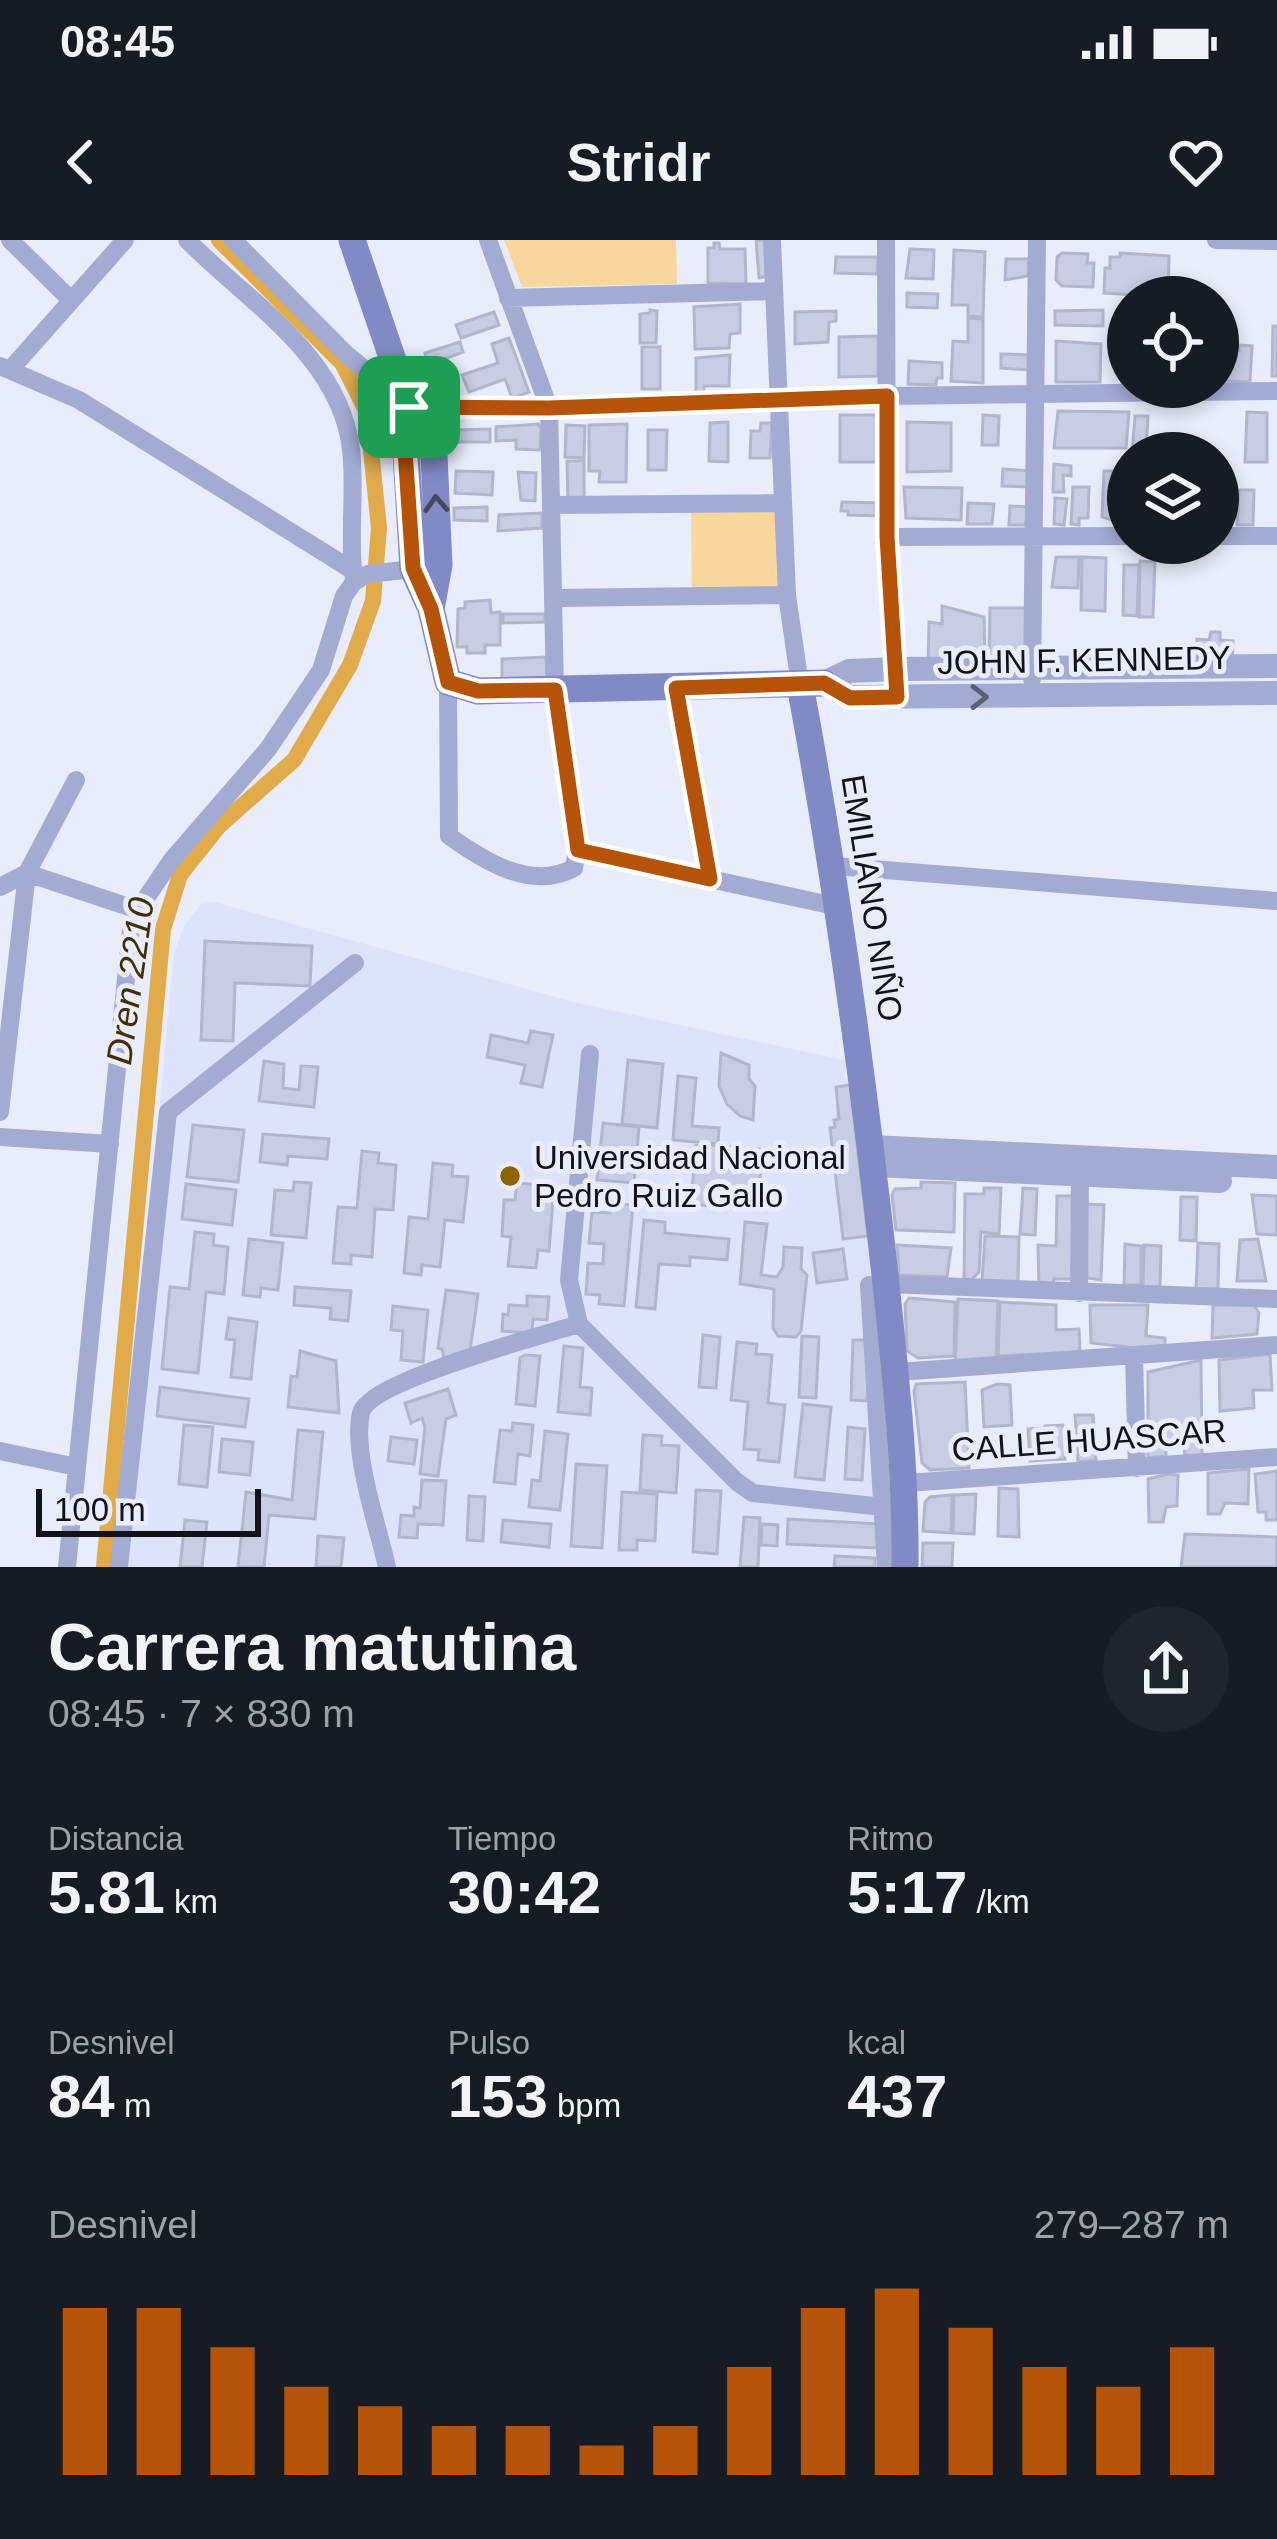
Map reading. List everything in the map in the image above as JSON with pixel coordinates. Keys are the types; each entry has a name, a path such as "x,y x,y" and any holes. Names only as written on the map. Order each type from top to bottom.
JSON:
{"main road":[{"path":"352,240 409,407 433,434 415,568 431,609 448,682"},
{"name":"JOHN F. KENNEDY","path":"448,682 478,691 812,684"},
{"name":"EMILIANO NIÑO","path":"812,684 874,1156 877,1285 897,1372 906,1483 905,1567"}],"street":[{"path":"10,240 70,299"},
{"path":"125,240 5,368 80,400 358,575 415,568"},
{"path":"67,1567 131,929 137,910 171,861 268,749 321,670 344,596 358,575 351,449 334,393 310,356 187,240"},
{"path":"232,240 346,354 409,407 1277,391"},
{"path":"448,682 449,836 492,867 556,878 574,868 578,850 555,690 549,408 488,240"},
{"name":"EMILIANO NIÑO","path":"772,240 787,595 812,684"},
{"path":"886,240 887,537 897,697"},
{"path":"1032,697 1036,240"},
{"path":"1216,240 1277,242"},
{"path":"508,298 773,291"},
{"path":"554,506 782,503"},
{"path":"887,537 1107,536"},
{"path":"1239,536 1277,536"},
{"path":"555,598 787,595"},
{"name":"JOHN F. KENNEDY","path":"812,684 849,671 896,669 1277,666"},
{"name":"JOHN F. KENNEDY","path":"812,684 850,698 1277,693"},
{"path":"676,688 710,879"},
{"path":"0,1112 4,1022 27,873 76,780"},
{"path":"578,850 839,907"},
{"path":"834,866 1277,901"},
{"path":"0,887 27,873 137,910"},
{"path":"119,1567 167,1112 355,963"},
{"path":"590,1054 569,1280 579,1324 736,1482 754,1493 883,1507"},
{"path":"0,1137 110,1144"},
{"path":"874,1156 1080,1166 1277,1184"},
{"path":"1080,1166 1277,1167"},
{"path":"1079,1293 1080,1166"},
{"path":"886,1567 877,1285 1277,1299"},
{"path":"387,1567 361,1447 365,1404 381,1392 478,1354 579,1324"},
{"path":"897,1372 1277,1345"},
{"path":"1134,1356 1137,1468"},
{"path":"0,1451 77,1467"},
{"name":"CALLE HUASCAR","path":"906,1483 1277,1457"}],"shaded area":[{"path":"504,240 676,240 677,284 522,287"},
{"path":"782,503 787,595 692,596 691,504"},
{"name":"Universidad Nacional Pedro Ruiz Gallo","path":"215,902 573,1002 853,1062 854,1069 845,1070 845,1077 855,1081 900,1567 116,1567 174,954 184,926 201,904"}],"building":[{"path":"756,240 766,240 768,276 759,278"},
{"path":"714,243 720,249 745,249 746,284 708,283 708,248 714,248"},
{"path":"910,249 934,250 933,279 906,278"},
{"path":"954,250 985,252 983,317 968,316 968,305 952,305"},
{"path":"1120,253 1169,256 1169,276 1107,276 1104,293 1105,268 1110,268 1110,257 1120,257"},
{"path":"1088,254 1087,263 1094,263 1093,287 1062,286 1056,280 1057,257"},
{"path":"836,257 878,257 877,274 835,273"},
{"path":"1006,259 1029,259 1028,276 1005,280"},
{"path":"907,293 938,294 937,308 907,307"},
{"path":"740,304 740,333 730,334 729,348 695,349 694,307"},
{"path":"1103,310 1103,326 1055,325 1055,311"},
{"path":"657,311 656,343 640,343 640,314"},
{"path":"836,311 836,321 829,322 828,342 795,344 795,312"},
{"path":"494,312 499,325 461,338 456,325"},
{"path":"968,318 983,319 983,383 951,381 953,341 968,342"},
{"path":"1273,326 1277,326 1277,376 1272,376"},
{"path":"878,336 878,376 839,377 839,337"},
{"path":"509,338 529,392 512,398 505,379 469,392 462,375 498,363 492,344"},
{"path":"1056,341 1101,344 1100,382 1056,382"},
{"path":"460,342 463,352 428,365 425,353"},
{"path":"1239,345 1252,346 1250,382 1239,382"},
{"path":"642,347 660,347 660,389 642,389"},
{"path":"1001,354 1031,355 1030,370 1001,368"},
{"path":"730,355 729,386 704,386 704,394 696,394 696,358"},
{"path":"909,361 942,363 942,378 937,378 936,385 908,384"},
{"path":"1058,411 1129,412 1127,432 1107,432 1107,448 1054,448"},
{"path":"1247,412 1267,413 1267,462 1245,462"},
{"path":"840,415 881,415 881,462 840,462"},
{"path":"983,415 999,416 998,445 982,445"},
{"path":"1135,416 1148,416 1147,432 1134,432"},
{"path":"728,422 728,462 709,461 710,423"},
{"path":"907,422 951,423 951,471 907,472"},
{"path":"761,423 772,423 770,458 750,458 751,431 760,431"},
{"path":"538,424 540,450 516,449 516,440 496,441 496,427"},
{"path":"627,424 626,482 599,482 600,471 589,471 589,425"},
{"path":"566,425 585,426 584,458 565,457"},
{"path":"490,429 490,442 452,442 452,430"},
{"path":"648,430 667,430 666,470 648,470"},
{"path":"567,461 584,461 584,502 568,502"},
{"path":"1054,464 1071,466 1071,476 1063,475 1064,492 1053,492"},
{"path":"1003,469 1030,471 1029,487 1002,486"},
{"path":"456,471 493,472 492,495 455,493"},
{"path":"1104,471 1107,471 1107,518 1102,517"},
{"path":"518,472 536,473 535,501 521,500"},
{"path":"904,487 962,488 961,520 906,518"},
{"path":"1073,487 1089,487 1088,518 1079,518 1079,525 1071,524"},
{"path":"1239,490 1254,490 1253,525 1239,525"},
{"path":"1055,498 1067,499 1064,525 1054,524"},
{"path":"842,502 883,503 883,516 848,515 841,511"},
{"path":"968,503 994,504 992,524 967,524"},
{"path":"1010,506 1029,507 1025,525 1009,525"},
{"path":"487,507 487,521 454,520 454,508"},
{"path":"542,513 542,528 498,531 499,515"},
{"path":"1056,557 1079,557 1078,588 1052,587"},
{"path":"1082,557 1106,558 1105,611 1081,610"},
{"path":"1140,564 1155,564 1153,617 1139,617"},
{"path":"1124,565 1139,565 1137,616 1123,615"},
{"path":"490,600 491,613 500,612 500,645 485,645 485,653 467,653 467,647 457,647 458,609 465,608 465,602"},
{"path":"942,606 984,617 985,658 942,655 940,665 928,666 929,622 942,624"},
{"path":"990,608 1029,608 1028,655 989,661"},
{"path":"503,614 545,614 545,622 503,623"},
{"path":"1211,632 1220,632 1220,640 1233,641 1232,665 1196,664 1197,639 1209,640"},
{"path":"546,657 547,679 502,682 502,659"},
{"path":"205,941 312,946 310,986 235,983 233,1041 201,1040"},
{"path":"531,1031 553,1035 542,1087 521,1083 525,1065 487,1057 491,1035 528,1043"},
{"path":"721,1053 749,1065 749,1079 755,1086 753,1120 727,1104 719,1086"},
{"path":"628,1060 663,1064 657,1128 622,1124"},
{"path":"264,1061 284,1064 283,1088 299,1090 301,1066 318,1067 314,1107 259,1101"},
{"path":"678,1076 696,1078 692,1126 719,1128 718,1144 673,1140"},
{"path":"850,1085 868,1236 843,1239 830,1128 839,1119 836,1087"},
{"path":"603,1123 639,1127 634,1183 597,1180"},
{"path":"193,1125 244,1130 238,1182 187,1177"},
{"path":"263,1134 329,1139 327,1159 288,1156 287,1165 260,1162"},
{"path":"696,1144 784,1151 783,1168 761,1167 757,1210 691,1204"},
{"path":"362,1151 379,1153 378,1163 396,1165 393,1210 375,1209 372,1257 351,1255 351,1264 333,1263 338,1207 357,1208"},
{"path":"433,1163 453,1165 452,1176 468,1177 463,1222 445,1220 440,1267 422,1265 421,1275 404,1273 409,1217 428,1219"},
{"path":"294,1182 311,1183 306,1238 271,1235 275,1190 293,1191"},
{"path":"921,1182 955,1183 954,1232 896,1230 895,1189 921,1188"},
{"path":"517,1183 554,1186 549,1251 538,1250 536,1268 508,1266 511,1237 502,1236 504,1200 515,1200"},
{"path":"186,1184 236,1190 232,1225 182,1219"},
{"path":"984,1188 1001,1188 999,1234 981,1232 979,1272 964,1281 965,1194 984,1194"},
{"path":"1023,1188 1037,1189 1035,1235 1020,1234"},
{"path":"1252,1195 1277,1196 1277,1235 1257,1234"},
{"path":"1057,1196 1074,1196 1073,1279 1054,1279 1052,1288 1039,1289 1038,1245 1056,1246"},
{"path":"1181,1197 1197,1197 1196,1241 1180,1240"},
{"path":"611,1203 633,1205 624,1306 599,1304 600,1295 586,1294 588,1263 603,1264 604,1244 589,1243 592,1212 610,1213"},
{"path":"1085,1204 1104,1205 1101,1280 1087,1278"},
{"path":"644,1220 665,1222 665,1233 729,1239 727,1260 690,1257 690,1266 659,1264 655,1309 636,1307"},
{"path":"745,1222 767,1224 761,1275 777,1277 784,1247 802,1248 801,1269 807,1275 801,1331 796,1337 778,1336 773,1328 774,1289 740,1284"},
{"path":"195,1232 214,1234 213,1245 228,1247 224,1294 206,1292 198,1373 162,1369 170,1287 189,1289"},
{"path":"985,1236 1019,1237 1018,1284 982,1281"},
{"path":"249,1239 283,1243 278,1290 261,1288 260,1297 243,1295"},
{"path":"1258,1239 1266,1281 1237,1281 1240,1240"},
{"path":"1198,1243 1219,1244 1218,1289 1196,1289"},
{"path":"1125,1244 1141,1246 1141,1285 1124,1285"},
{"path":"897,1245 951,1248 947,1277 899,1275"},
{"path":"1144,1245 1161,1246 1160,1287 1143,1287"},
{"path":"843,1249 847,1279 817,1283 813,1253"},
{"path":"295,1287 351,1291 348,1321 330,1319 331,1308 294,1305"},
{"path":"446,1290 478,1294 470,1351 444,1359 438,1348"},
{"path":"527,1296 549,1297 547,1320 533,1319 532,1333 502,1331 509,1305 527,1306"},
{"path":"909,1298 955,1302 954,1356 918,1358 907,1351 905,1304"},
{"path":"958,1299 998,1301 996,1360 955,1363"},
{"path":"1000,1302 1056,1305 1056,1330 1079,1329 1080,1352 998,1356"},
{"path":"1090,1305 1148,1305 1146,1336 1165,1338 1165,1346 1146,1349 1091,1343"},
{"path":"1213,1305 1254,1305 1259,1313 1257,1334 1212,1338"},
{"path":"393,1306 428,1310 423,1362 401,1360 403,1331 391,1330"},
{"path":"229,1318 257,1322 251,1379 231,1377 235,1340 226,1339"},
{"path":"703,1335 720,1337 716,1388 699,1387"},
{"path":"802,1336 819,1337 816,1398 799,1397"},
{"path":"853,1340 869,1340 867,1401 851,1400"},
{"path":"737,1342 757,1344 756,1354 772,1355 768,1403 785,1405 779,1462 758,1460 759,1450 744,1449 748,1402 731,1400"},
{"path":"564,1346 583,1348 580,1387 592,1388 590,1415 558,1412"},
{"path":"300,1351 336,1361 339,1413 288,1407"},
{"path":"1270,1354 1272,1390 1253,1390 1254,1408 1220,1411 1219,1360"},
{"path":"540,1356 535,1406 516,1404 520,1358"},
{"path":"1201,1360 1202,1456 1166,1447 1166,1456 1148,1458 1148,1372"},
{"path":"965,1382 969,1468 930,1470 922,1463 916,1384"},
{"path":"1010,1385 1012,1425 984,1427 982,1390"},
{"path":"160,1387 249,1399 245,1427 157,1416"},
{"path":"448,1389 456,1415 446,1419 438,1476 420,1474 425,1427 422,1418 411,1423 405,1403"},
{"path":"803,1404 831,1407 824,1480 795,1477"},
{"path":"1075,1415 1093,1415 1096,1460 1078,1462"},
{"path":"513,1423 533,1425 530,1456 518,1454 515,1484 494,1482 500,1430 512,1431"},
{"path":"184,1425 213,1427 207,1487 179,1484"},
{"path":"1063,1425 1065,1459 1047,1460 1045,1426"},
{"path":"848,1427 865,1429 862,1480 845,1479"},
{"path":"1045,1428 1047,1460 1030,1461 1028,1429"},
{"path":"298,1430 323,1432 315,1519 269,1515 264,1567 238,1567 246,1492 292,1500"},
{"path":"545,1431 568,1434 560,1510 529,1507 532,1480 540,1481"},
{"path":"643,1435 662,1436 661,1445 679,1446 676,1493 640,1490"},
{"path":"391,1437 417,1440 414,1464 388,1461"},
{"path":"222,1439 253,1442 250,1475 219,1472"},
{"path":"576,1464 607,1466 602,1548 571,1546"},
{"path":"1249,1469 1248,1504 1225,1503 1220,1514 1208,1514 1208,1473"},
{"path":"1277,1471 1277,1520 1266,1520 1266,1512 1258,1512 1255,1474"},
{"path":"1178,1475 1177,1506 1166,1507 1163,1522 1149,1522 1148,1479"},
{"path":"422,1480 446,1481 443,1525 418,1524 417,1538 399,1537 401,1515 414,1516 414,1507 420,1508"},
{"path":"999,1488 1018,1489 1019,1537 998,1536"},
{"path":"696,1490 721,1491 717,1554 693,1552"},
{"path":"622,1492 657,1494 655,1541 637,1540 637,1550 619,1550"},
{"path":"976,1494 974,1534 953,1533 954,1495"},
{"path":"952,1495 951,1533 923,1531 925,1502"},
{"path":"469,1496 485,1497 483,1541 467,1540"},
{"path":"744,1517 760,1518 758,1567 740,1567"},
{"path":"788,1519 878,1524 877,1548 787,1544"},
{"path":"185,1520 207,1522 202,1567 180,1567"},
{"path":"503,1520 551,1524 549,1547 501,1542"},
{"path":"762,1524 778,1525 777,1546 761,1545"},
{"path":"1185,1534 1277,1537 1277,1567 1181,1567"},
{"path":"318,1536 344,1538 341,1567 316,1567"},
{"path":"923,1543 953,1543 952,1567 922,1567"},
{"path":"835,1556 875,1558 875,1567 834,1567"}],"waterway":[{"name":"Dren 2210","path":"104,1567 163,929 180,875 219,826 294,760 350,665 373,601 379,528 367,412 342,363 219,240"}],"place":[{"name":"Universidad Nacional Pedro Ruiz Gallo","path":"510,1176"}],"route":[{"path":"887,396 887,537 897,697 850,698 824,683 676,688 710,879 578,850 555,690 478,691 448,682 431,609 413,568 404,436 409,407 549,408 887,396"}]}
